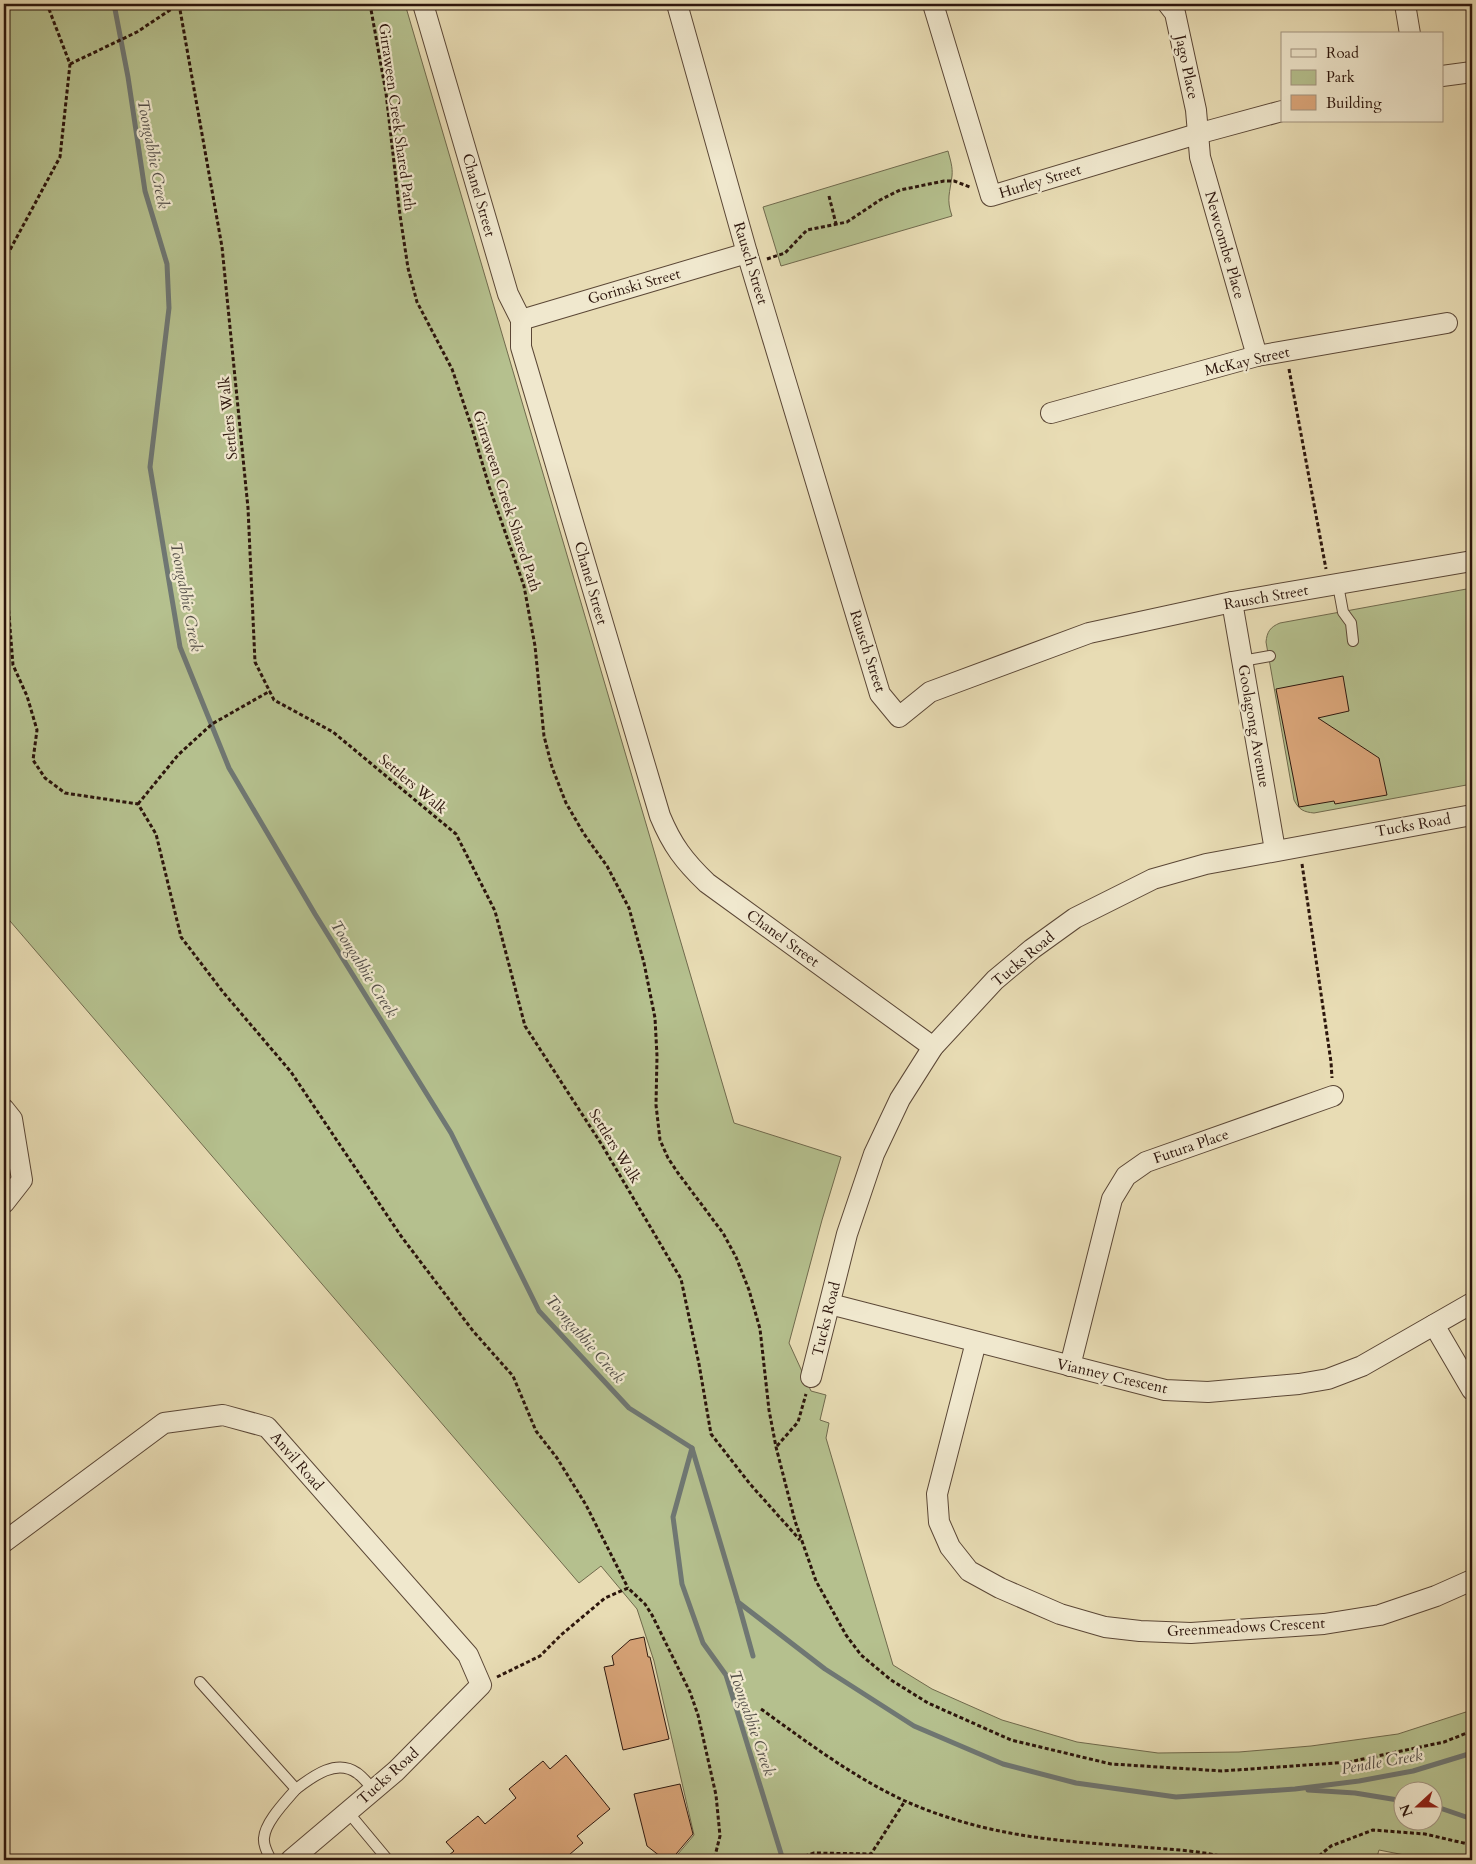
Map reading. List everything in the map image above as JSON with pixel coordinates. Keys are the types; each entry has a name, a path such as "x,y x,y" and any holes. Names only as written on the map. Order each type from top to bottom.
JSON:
{"street":[{"name":"Chanel Street","path":"423,4 508,294 521,320 521,347 660,816 670,839 688,864 707,883 933,1047"},
{"name":"Rausch Street","path":"677,4 749,258 880,694 899,718 930,692 1089,633 1232,602 1472,561"},
{"name":"Hurley Street","path":"933,4 991,196 1197,134 1281,111"},
{"name":"Jago Place","path":"1168,4 1175,14 1196,110 1197,134"},
{"path":"1404,4 1410,32"},
{"path":"1444,76 1472,72"},
{"name":"Newcombe Place","path":"1197,134 1200,157 1257,356"},
{"name":"Gorinski Street","path":"521,320 749,258"},
{"name":"McKay Street","path":"1051,413 1257,356 1447,323"},
{"name":"Goolagong Avenue","path":"1232,602 1275,850"},
{"name":"Tucks Road","path":"811,1377 847,1234 874,1154 900,1099 933,1047 995,980 1032,949 1075,918 1153,878 1206,864 1275,850 1472,815"},
{"name":"Futura Place","path":"1070,1366 1112,1199 1126,1176 1146,1162 1333,1096"},
{"path":"4,1109 12,1119 22,1180 4,1203"},
{"name":"Vianney Crescent","path":"830,1304 1165,1390 1208,1392 1299,1384 1328,1379 1362,1366 1472,1303"},
{"path":"1434,1325 1472,1390"},
{"name":"Greenmeadows Crescent","path":"976,1342 937,1494 939,1522 950,1547 969,1571 1000,1588 1060,1614 1106,1627 1140,1631 1190,1633 1324,1624 1380,1614 1436,1596 1472,1580"},
{"name":"Anvil Road","path":"4,1542 164,1423 223,1415 267,1427 468,1655 481,1685"},
{"name":"Tucks Road","path":"290,1860 374,1790 442,1726 481,1685"}],"lane":[{"path":"1333,586 1343,612 1351,623 1354,641"},
{"path":"1242,661 1270,656"},
{"path":"200,1682 296,1789"},
{"path":"271,1860 266,1852 264,1838 276,1813 296,1789 321,1772 334,1768 347,1768 357,1773 374,1790"},
{"path":"348,1812 388,1860"}],"path":[{"path":"4,261 60,157 70,64 47,4"},
{"path":"70,64 137,32 179,4"},
{"name":"Settlers Walk","path":"179,4 222,247 248,508 255,662 274,700 333,732 456,834 495,912 525,1026 602,1145 681,1279 699,1364 711,1434 750,1484 802,1542"},
{"name":"Girraween Creek Shared Path","path":"370,4 386,93 408,268 417,302 452,369 489,486 524,586 535,646 544,736 552,768 566,803 584,834 607,866 629,908 644,963 655,1018 657,1056 656,1105 660,1140 668,1158 678,1173 723,1233 736,1257 749,1290 760,1329 776,1447 795,1521 816,1581 846,1636 861,1655 890,1680 928,1703 1011,1740 1111,1764 1222,1771 1349,1762 1444,1742 1472,1731"},
{"path":"749,258 785,253 807,230 846,222 859,216 880,200 900,190 923,184 954,181 991,196"},
{"path":"829,196 836,224"},
{"path":"1286,351 1333,586"},
{"path":"4,584 8,603 13,665 27,696 37,730 33,760 45,778 65,793 138,804"},
{"path":"138,804 178,755 212,724 270,691"},
{"path":"138,804 156,834 181,937 223,992 291,1072 401,1236 473,1331 513,1376 536,1431 557,1458 586,1505 628,1588 645,1604 652,1615 690,1692 698,1714 716,1795 720,1836 714,1860"},
{"path":"1299,846 1331,1062 1333,1096"},
{"path":"776,1447 798,1422 811,1377"},
{"path":"481,1685 540,1656 561,1635 606,1598 628,1588"},
{"path":"761,1710 862,1778 905,1801 944,1816 1010,1833 1173,1849 1236,1860"},
{"path":"792,1860 814,1853 871,1854 905,1801"},
{"path":"1314,1860 1330,1846 1373,1830 1425,1834 1472,1845"}],"green space":[{"path":"4,4 405,4 734,1123 841,1157 789,1343 811,1391 826,1395 820,1420 829,1423 826,1438 893,1665 932,1689 1002,1720 1077,1742 1158,1753 1239,1752 1311,1746 1398,1734 1472,1710 1472,1860 1430,1860 1379,1850 1376,1860 673,1860 694,1835 654,1661 637,1609 601,1566 579,1583 4,914"},
{"path":"948,151 952,169 949,200 952,216 781,266 763,207"},
{"path":"1472,588 1472,784 1314,813 1300,808 1294,800 1266,642 1270,630 1280,623"}],"building":[{"path":"1343,676 1349,711 1318,718 1379,758 1387,795 1335,804 1334,801 1299,807 1276,689"},
{"path":"644,1637 669,1739 623,1750 604,1667 614,1665 612,1656 630,1640"},
{"path":"566,1755 610,1809 577,1836 583,1843 563,1860 443,1860 454,1851 446,1842 478,1816 485,1824 516,1798 509,1789 543,1761 550,1769"},
{"path":"680,1784 693,1834 671,1860 665,1860 647,1846 634,1794"}],"waterway":[{"name":"Toongabbie Creek","path":"114,4 128,77 145,191 167,264 169,308 150,467 180,647 229,768 315,914 451,1133 539,1311 629,1408 692,1448 673,1517 682,1584 703,1643 726,1675 783,1860"},
{"name":"Pendle Creek","path":"692,1448 738,1602 825,1669 914,1726 1003,1764 1076,1783 1176,1797 1295,1789 1359,1781 1413,1771 1472,1753"},
{"path":"738,1602 753,1656"},
{"path":"1308,1790 1355,1793 1394,1799"},
{"path":"1444,1809 1472,1819"}]}
